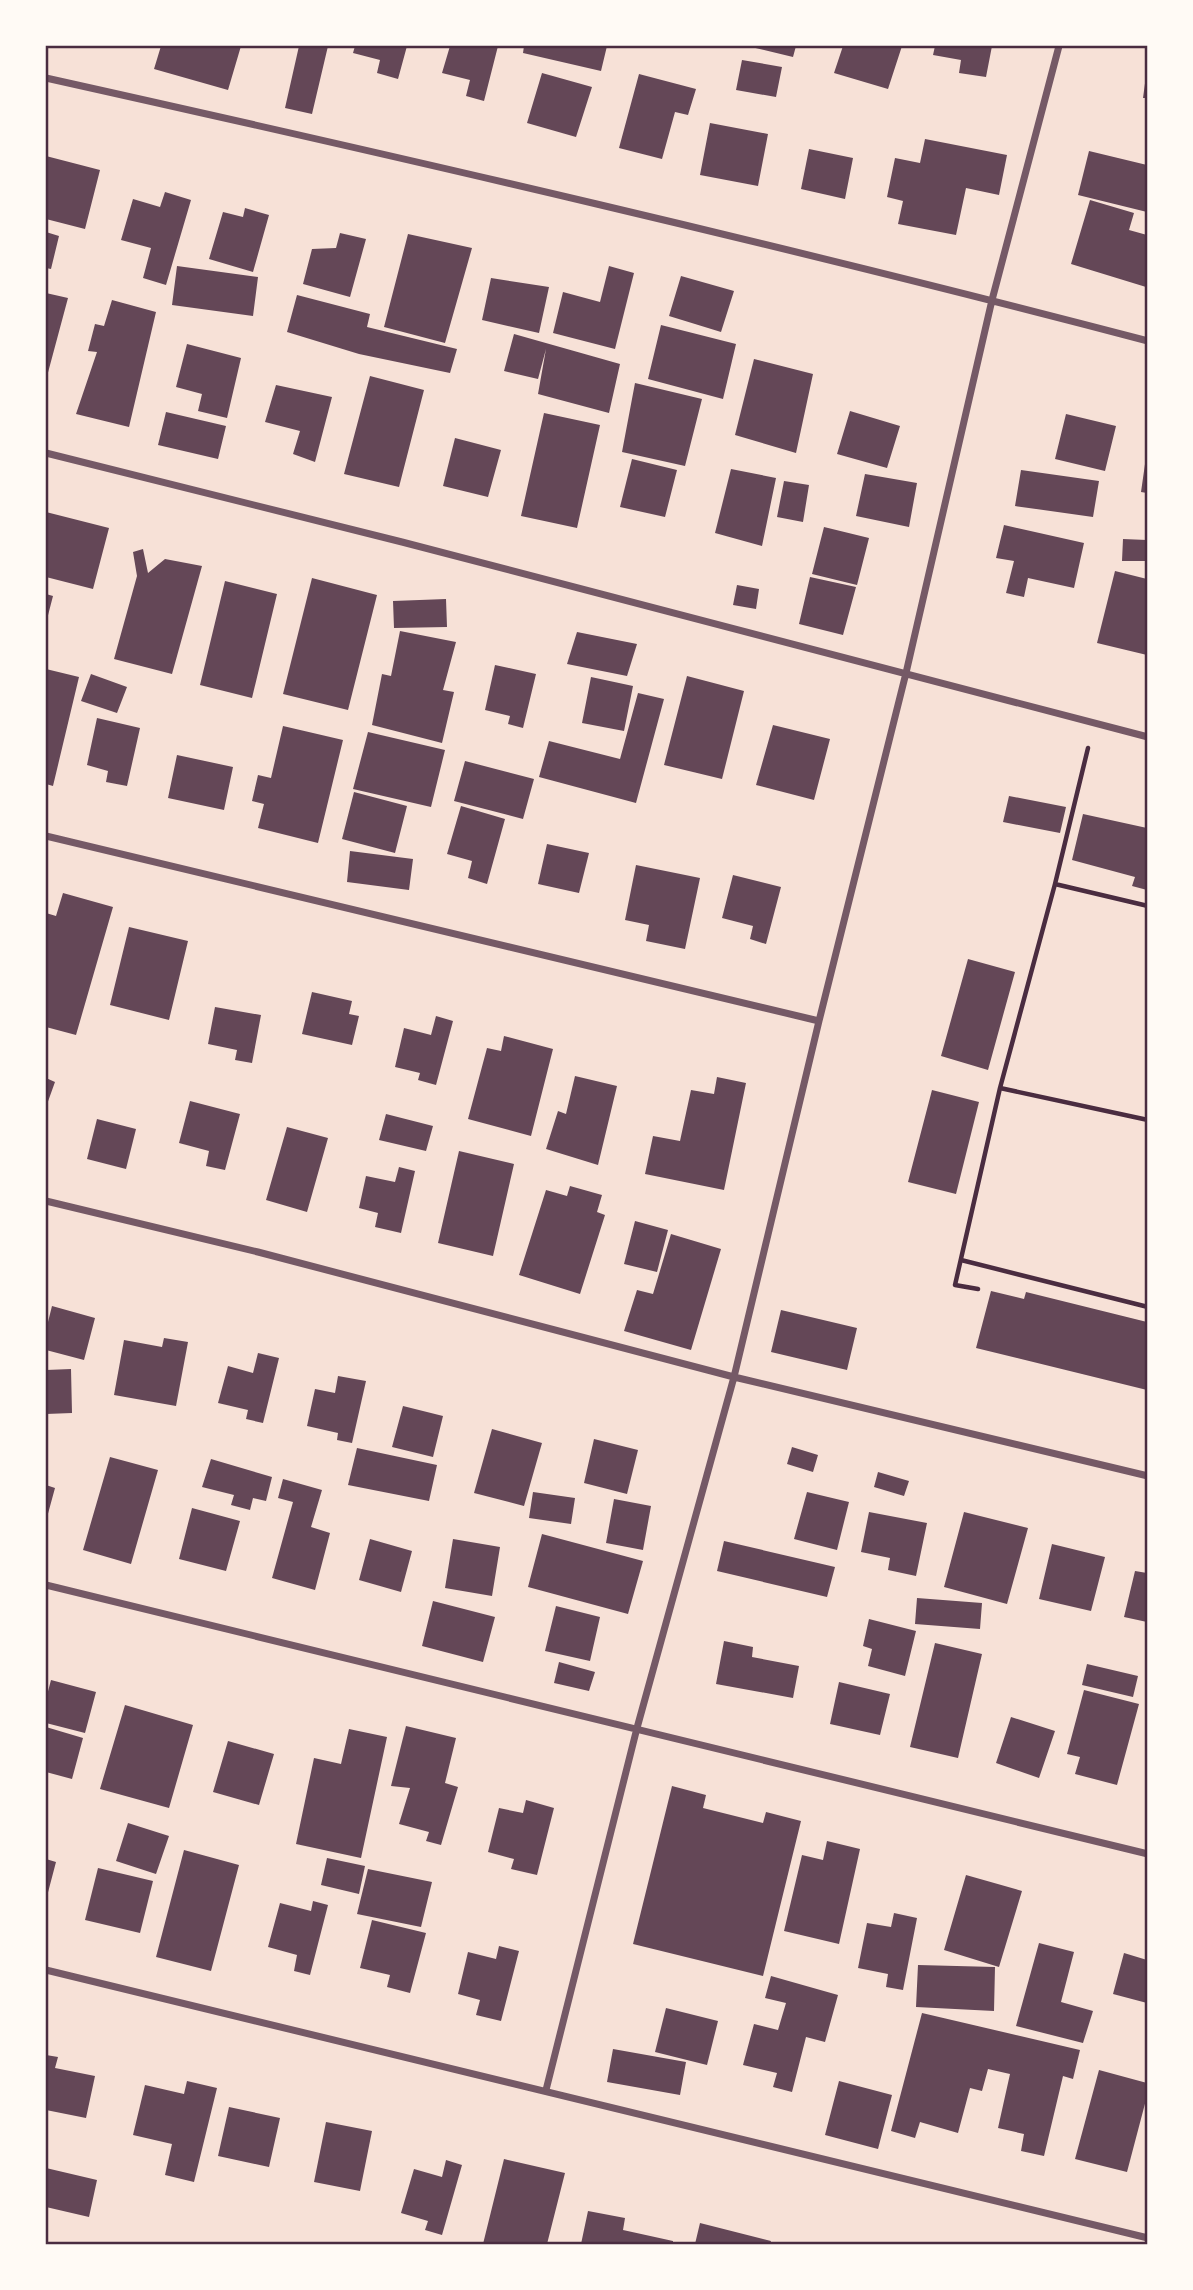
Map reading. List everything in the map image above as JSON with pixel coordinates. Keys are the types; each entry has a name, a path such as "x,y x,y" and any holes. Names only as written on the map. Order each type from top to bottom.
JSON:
{"street":[{"path":"546,2090 637,1728 734,1377 906,673 992,300 1059,46"},
{"path":"46,78 464,172 992,300 1147,341"},
{"path":"46,453 416,545 1147,737"},
{"path":"46,836 819,1021"},
{"path":"46,1201 258,1252 734,1377 1147,1476"},
{"path":"46,1585 1147,1854"},
{"path":"46,1970 1147,2238"}],"path":[{"path":"978,1289 955,1285 1000,1088 1055,884 1094,723"},
{"path":"1055,884 1147,906"},
{"path":"1000,1088 1147,1120"},
{"path":"961,1260 1147,1307"}],"building":[{"path":"161,46 241,46 228,90 154,69"},
{"path":"299,46 328,46 312,114 285,108"},
{"path":"355,46 407,46 398,79 377,73 380,60 353,53"},
{"path":"450,46 498,46 484,101 466,96 470,80 442,73"},
{"path":"524,46 607,46 601,71 523,53"},
{"path":"747,46 796,46 793,57"},
{"path":"843,46 902,46 888,89 834,73"},
{"path":"935,46 992,46 986,77 959,73 961,60 933,55"},
{"path":"742,60 782,67 776,97 736,90"},
{"path":"542,73 592,87 576,137 527,123"},
{"path":"639,74 696,89 688,115 675,112 662,159 619,148"},
{"path":"1146,76 1147,98 1143,98"},
{"path":"710,123 768,134 758,186 700,175"},
{"path":"925,139 1007,155 999,195 966,188 956,235 898,224 903,201 887,197 895,158 920,163"},
{"path":"809,149 853,158 845,199 801,189"},
{"path":"1089,151 1147,165 1147,212 1078,195"},
{"path":"46,156 100,170 85,229 46,219"},
{"path":"165,192 191,200 166,285 143,278 151,248 121,240 133,199 160,207"},
{"path":"1090,200 1134,213 1129,230 1147,235 1146,287 1071,264"},
{"path":"245,208 269,215 253,272 209,259 223,212 243,217"},
{"path":"46,232 59,236 51,269 46,268"},
{"path":"340,233 366,239 350,297 303,284 312,249 336,248"},
{"path":"408,234 472,248 445,343 384,327"},
{"path":"177,266 258,277 253,316 172,305"},
{"path":"609,266 634,273 615,349 553,333 563,292 600,302"},
{"path":"681,276 734,291 721,332 669,316"},
{"path":"491,278 549,287 539,333 482,320"},
{"path":"46,293 68,298 46,380"},
{"path":"297,295 370,314 367,327 457,349 450,373 359,354 287,332"},
{"path":"112,300 156,312 129,427 76,414 97,352 88,351 95,324 104,326"},
{"path":"661,325 736,344 723,399 648,379"},
{"path":"514,334 620,364 609,413 538,394 546,349 538,379 504,371"},
{"path":"187,344 241,358 227,418 198,411 202,394 176,387"},
{"path":"754,359 813,374 796,453 735,435"},
{"path":"370,376 424,390 399,487 344,474"},
{"path":"635,383 702,399 685,466 622,452"},
{"path":"276,385 332,397 315,462 293,454 300,431 265,422"},
{"path":"850,411 900,426 887,468 837,454"},
{"path":"166,412 226,426 218,459 158,445"},
{"path":"544,413 600,425 577,528 521,516"},
{"path":"1066,414 1116,426 1105,471 1055,459"},
{"path":"455,438 501,450 488,497 443,486"},
{"path":"1147,457 1147,493 1141,492"},
{"path":"632,459 677,470 665,517 620,507"},
{"path":"731,469 776,478 762,546 715,533"},
{"path":"1021,470 1099,481 1093,517 1015,506"},
{"path":"865,474 917,483 909,527 856,516"},
{"path":"784,481 809,485 803,522 777,517"},
{"path":"46,512 109,528 93,589 46,577"},
{"path":"1004,525 1084,543 1074,588 1028,578 1024,597 1006,593 1014,561 996,558"},
{"path":"824,527 869,538 857,585 812,574"},
{"path":"1123,539 1147,540 1147,561 1122,561"},
{"path":"143,549 148,573 165,559 202,566 172,674 114,659 137,576 133,552"},
{"path":"1115,571 1147,579 1147,655 1097,643"},
{"path":"810,577 856,587 843,635 799,624"},
{"path":"312,578 377,595 348,710 283,694"},
{"path":"225,581 277,594 252,698 200,685"},
{"path":"737,585 759,589 756,609 733,605"},
{"path":"46,594 53,596 46,623"},
{"path":"446,599 447,627 394,628 393,601"},
{"path":"400,631 456,642 443,690 454,692 442,743 372,725 382,674 391,676"},
{"path":"577,632 637,644 627,676 567,664"},
{"path":"495,665 536,674 523,728 508,724 510,716 485,710"},
{"path":"46,669 79,677 53,786 46,784"},
{"path":"91,674 127,687 117,713 81,701"},
{"path":"687,676 744,691 722,779 664,765"},
{"path":"591,677 633,686 624,731 582,723"},
{"path":"638,693 664,699 636,803 539,777 549,741 620,759"},
{"path":"97,718 140,728 127,786 106,782 108,771 87,765"},
{"path":"773,725 830,739 814,800 756,785"},
{"path":"283,726 343,740 318,843 258,828 264,804 252,801 258,775 271,778"},
{"path":"368,732 445,750 431,807 353,789"},
{"path":"177,755 233,767 224,810 168,798"},
{"path":"465,761 534,779 523,819 454,801"},
{"path":"354,792 407,806 395,853 342,839"},
{"path":"1009,796 1066,807 1060,833 1003,822"},
{"path":"461,806 505,819 487,884 468,878 472,861 447,854"},
{"path":"1083,814 1147,828 1147,890 1132,886 1135,877 1072,860"},
{"path":"547,844 589,853 579,893 538,884"},
{"path":"350,851 413,859 409,890 347,882"},
{"path":"636,865 700,878 685,949 646,941 649,925 625,920"},
{"path":"733,875 781,887 766,944 750,939 753,926 722,918"},
{"path":"63,893 113,907 76,1035 46,1027 46,913 56,916"},
{"path":"129,927 188,941 169,1020 110,1005"},
{"path":"968,959 1015,972 988,1070 941,1056"},
{"path":"312,992 352,1001 349,1014 359,1016 352,1045 302,1034"},
{"path":"215,1007 261,1015 252,1063 235,1060 237,1050 208,1044"},
{"path":"436,1016 453,1021 436,1085 418,1080 420,1073 395,1067 404,1028 431,1035"},
{"path":"504,1036 553,1049 531,1136 468,1119 487,1048 501,1051"},
{"path":"575,1076 617,1086 598,1165 546,1149 558,1111 566,1114"},
{"path":"717,1077 746,1083 724,1190 645,1174 653,1136 680,1141 691,1090 714,1094"},
{"path":"46,1078 55,1082 46,1107"},
{"path":"932,1090 979,1102 956,1194 908,1182"},
{"path":"190,1101 240,1114 225,1170 206,1166 209,1151 179,1143"},
{"path":"386,1114 433,1126 426,1151 379,1140"},
{"path":"97,1119 136,1129 126,1169 87,1159"},
{"path":"287,1127 328,1138 307,1212 266,1200"},
{"path":"459,1151 514,1164 493,1256 438,1243"},
{"path":"399,1167 415,1171 401,1233 375,1227 378,1213 359,1208 366,1176 395,1182"},
{"path":"570,1186 602,1195 597,1212 605,1215 580,1294 519,1275 546,1190 567,1196"},
{"path":"635,1221 668,1230 657,1272 624,1264"},
{"path":"671,1234 721,1249 691,1350 624,1331 637,1290 653,1294"},
{"path":"991,1291 1024,1299 1026,1292 1147,1322 1147,1390 976,1348"},
{"path":"52,1306 95,1318 84,1360 46,1350 46,1330"},
{"path":"781,1310 857,1328 847,1370 771,1352"},
{"path":"164,1338 188,1342 176,1406 114,1395 124,1340 162,1347"},
{"path":"258,1353 279,1358 263,1423 246,1419 248,1410 218,1403 228,1366 253,1373"},
{"path":"71,1369 72,1413 46,1414 46,1370"},
{"path":"338,1376 366,1381 352,1443 337,1440 338,1433 307,1426 315,1389 335,1393"},
{"path":"403,1406 443,1416 433,1457 392,1447"},
{"path":"492,1429 542,1443 524,1506 474,1493"},
{"path":"594,1439 638,1450 627,1494 584,1483"},
{"path":"792,1447 818,1455 813,1472 787,1464"},
{"path":"357,1448 437,1465 429,1501 348,1485"},
{"path":"110,1457 158,1470 131,1564 83,1550"},
{"path":"211,1459 272,1477 266,1501 253,1498 250,1510 231,1505 234,1495 202,1487"},
{"path":"878,1472 909,1481 904,1496 874,1487"},
{"path":"283,1479 322,1490 311,1527 330,1533 315,1590 272,1578 293,1502 278,1498"},
{"path":"46,1485 55,1488 46,1521"},
{"path":"533,1492 575,1498 571,1524 529,1518"},
{"path":"807,1492 849,1502 837,1550 794,1539"},
{"path":"614,1499 651,1506 643,1550 606,1543"},
{"path":"192,1508 240,1521 226,1571 179,1559"},
{"path":"869,1512 927,1523 916,1576 888,1570 890,1558 861,1552"},
{"path":"964,1512 1028,1528 1007,1604 944,1587"},
{"path":"542,1534 643,1561 628,1614 528,1587"},
{"path":"370,1539 412,1551 401,1592 359,1580"},
{"path":"453,1539 500,1547 492,1596 445,1588"},
{"path":"724,1541 835,1567 827,1597 717,1571"},
{"path":"1052,1544 1105,1557 1091,1611 1039,1599"},
{"path":"1135,1571 1147,1573 1147,1622 1124,1617"},
{"path":"917,1598 982,1603 980,1629 915,1624"},
{"path":"433,1601 495,1617 483,1662 422,1646"},
{"path":"556,1606 600,1617 590,1661 545,1651"},
{"path":"869,1619 916,1631 905,1676 868,1666 872,1649 863,1646"},
{"path":"724,1641 753,1647 752,1657 799,1666 793,1698 716,1684"},
{"path":"935,1643 982,1654 958,1758 910,1747"},
{"path":"559,1662 595,1672 589,1691 554,1683"},
{"path":"1087,1664 1138,1676 1133,1697 1082,1685"},
{"path":"51,1680 96,1692 85,1733 46,1723 46,1699"},
{"path":"839,1682 890,1694 880,1735 830,1724"},
{"path":"1084,1690 1139,1704 1117,1785 1075,1774 1080,1757 1067,1754"},
{"path":"125,1705 193,1725 169,1808 100,1789"},
{"path":"1011,1717 1055,1731 1039,1778 996,1763"},
{"path":"406,1726 456,1738 445,1783 458,1787 441,1845 426,1841 429,1832 399,1824 410,1788 391,1786"},
{"path":"46,1727 83,1738 72,1779 46,1772"},
{"path":"349,1729 387,1737 361,1858 296,1844 314,1758 341,1764"},
{"path":"228,1741 274,1754 259,1805 213,1792"},
{"path":"672,1786 706,1795 703,1808 763,1823 766,1812 801,1821 763,1976 633,1944"},
{"path":"526,1800 554,1808 537,1875 511,1869 514,1859 488,1852 499,1808 523,1813"},
{"path":"128,1823 169,1836 156,1874 116,1861"},
{"path":"827,1841 860,1849 839,1944 784,1931 802,1855 823,1860"},
{"path":"184,1850 239,1865 211,1971 156,1957"},
{"path":"327,1858 365,1866 359,1894 321,1885"},
{"path":"46,1859 56,1862 46,1900"},
{"path":"98,1868 153,1881 140,1933 85,1920"},
{"path":"368,1869 432,1882 421,1927 357,1914"},
{"path":"966,1875 1022,1891 999,1967 944,1950"},
{"path":"313,1901 328,1905 310,1975 294,1971 297,1955 268,1947 280,1903 311,1911"},
{"path":"894,1913 917,1918 903,1990 886,1987 888,1974 858,1968 867,1923 891,1927"},
{"path":"372,1920 426,1933 410,1993 387,1987 390,1975 360,1968"},
{"path":"1039,1943 1074,1952 1061,2002 1093,2011 1083,2043 1016,2026"},
{"path":"499,1946 519,1951 501,2021 476,2015 480,2000 458,1994 468,1952 496,1959"},
{"path":"1124,1953 1147,1960 1147,2003 1113,1994"},
{"path":"918,1965 995,1967 994,2011 916,2007"},
{"path":"771,1976 838,1995 825,2042 806,2037 792,2092 773,2087 777,2073 743,2065 754,2024 778,2030 786,2003 765,1998"},
{"path":"666,2008 718,2021 707,2065 655,2052"},
{"path":"922,2013 1080,2050 1073,2079 1063,2076 1044,2156 1021,2151 1024,2134 998,2128 1010,2074 988,2069 982,2091 970,2088 958,2133 920,2122 915,2138 891,2131"},
{"path":"613,2049 686,2062 680,2095 607,2082"},
{"path":"46,2055 58,2057 55,2068 95,2076 86,2118 46,2110"},
{"path":"1099,2070 1147,2083 1147,2096 1127,2172 1075,2159"},
{"path":"187,2081 217,2088 194,2182 165,2175 172,2144 133,2135 145,2085 184,2094"},
{"path":"839,2081 892,2095 878,2149 825,2135"},
{"path":"229,2107 280,2118 269,2167 218,2156"},
{"path":"326,2122 372,2131 360,2191 314,2182"},
{"path":"504,2159 565,2173 547,2244 483,2244"},
{"path":"446,2160 462,2165 442,2235 425,2230 428,2221 401,2213 414,2169 442,2177"},
{"path":"46,2168 97,2180 89,2217 46,2207"},
{"path":"588,2211 625,2218 623,2230 673,2241 673,2244 581,2244"},
{"path":"700,2223 771,2241 770,2244 695,2244"}]}
